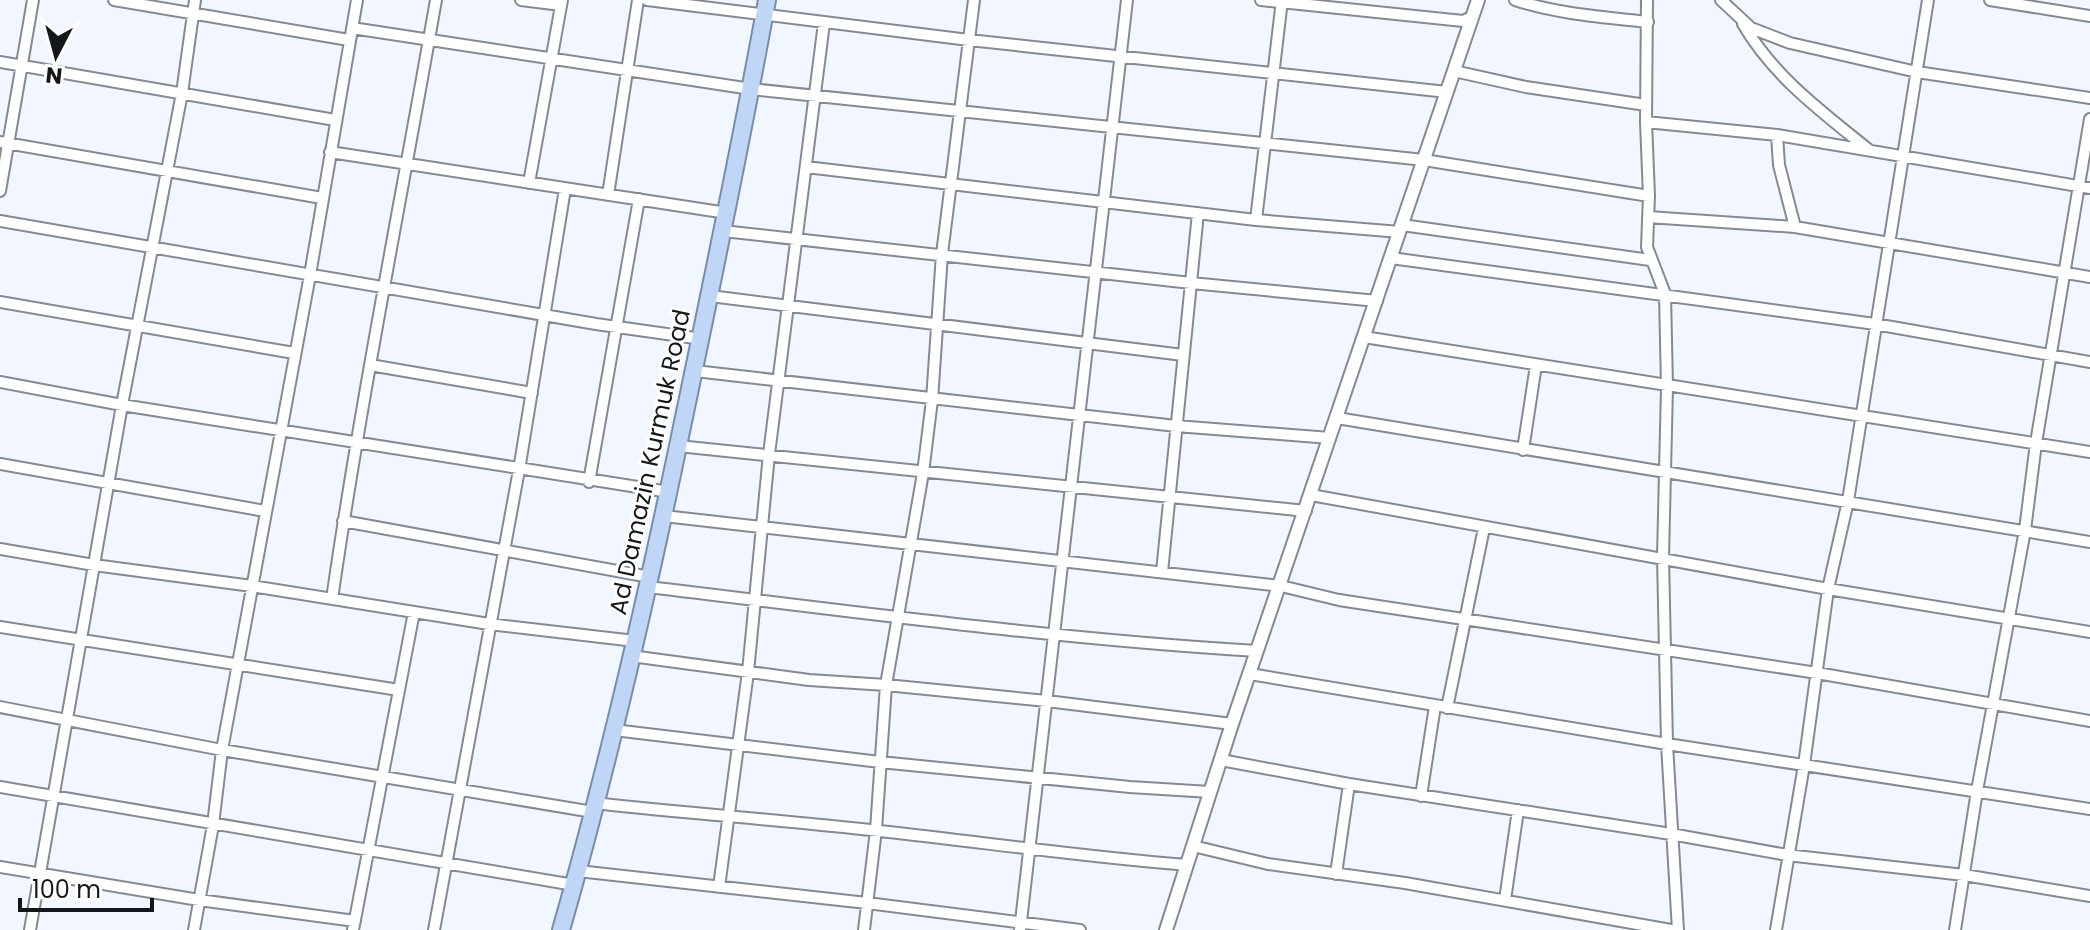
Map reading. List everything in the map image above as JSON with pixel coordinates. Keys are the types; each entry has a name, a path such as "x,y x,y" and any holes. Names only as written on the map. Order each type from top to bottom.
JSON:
{"highway":[{"name":"Ad Damazin Kurmuk Road","path":"561,930 614,730 664,516 702,339 766,7"}],"street":[{"path":"0,191 4,142 22,66 33,0"},
{"path":"114,0 349,40"},
{"path":"30,930 136,326 154,248 182,93 195,0"},
{"path":"194,930 213,825 222,750 240,664 357,0"},
{"path":"332,599 355,443 386,288 436,0"},
{"path":"521,0 561,3 529,183"},
{"path":"608,195 638,0"},
{"path":"647,0 766,7 824,23 1447,92"},
{"path":"864,930 876,830 886,685 923,473 932,400 942,254 974,0"},
{"path":"1021,926 1127,0"},
{"path":"1261,0 1463,21 1472,17"},
{"path":"1166,930 1232,724 1478,0"},
{"path":"1515,0 1555,11 1648,22"},
{"path":"1647,0 1647,247 1665,294 1667,387 1663,557 1667,744 1678,930"},
{"path":"1721,0 1742,22 1755,45 1793,89 1871,151"},
{"path":"1776,930 1804,765 1828,589 1848,501 1928,0"},
{"path":"1990,0 2090,16"},
{"path":"1256,220 1282,1"},
{"path":"1742,22 1790,43 1917,72 2090,98"},
{"path":"719,887 748,672 769,454 824,23"},
{"path":"352,28 751,89 1424,160 1649,196"},
{"path":"0,62 335,120"},
{"path":"1454,71 1526,87 1646,105"},
{"path":"1955,930 2025,530 2064,273 2084,188 2090,119"},
{"path":"1646,122 1777,135 2084,188"},
{"path":"1777,135 1779,165 1795,227"},
{"path":"4,142 322,198"},
{"path":"330,152 727,213"},
{"path":"806,167 1256,220 1401,229 1650,260"},
{"path":"434,930 519,470 565,189"},
{"path":"589,482 639,199"},
{"path":"1162,572 1198,213"},
{"path":"1648,217 1795,227 2090,277"},
{"path":"0,221 616,327 702,339"},
{"path":"723,231 1377,301"},
{"path":"1391,258 1875,324 2090,362"},
{"path":"710,296 1183,355"},
{"path":"0,302 294,353"},
{"path":"1364,337 2090,452"},
{"path":"370,365 532,393"},
{"path":"1523,450 1536,365"},
{"path":"695,371 1080,416 1330,438"},
{"path":"0,382 589,482 669,492"},
{"path":"1337,418 2090,542"},
{"path":"678,446 1306,511"},
{"path":"0,464 265,511"},
{"path":"1311,495 1828,589 2090,632"},
{"path":"664,516 1281,586 1311,595 1817,673 2090,721"},
{"path":"343,521 649,582 753,599 1055,635 1257,651"},
{"path":"1447,708 1484,528"},
{"path":"0,549 489,624 633,648 748,672 1047,701 1232,724"},
{"path":"0,867 354,926 414,612"},
{"path":"0,627 399,690"},
{"path":"1250,674 1667,744 2090,809"},
{"path":"1421,796 1435,706"},
{"path":"0,707 222,750 594,807 876,830 1108,859 1187,865"},
{"path":"614,730 880,762 1210,792"},
{"path":"1221,760 1349,784 1787,855 1964,875 2090,896"},
{"path":"1336,874 1349,784"},
{"path":"0,787 445,863 576,878 719,887 867,903 1021,926 1080,930"},
{"path":"1505,900 1518,810"},
{"path":"1193,846 1268,864 1505,900 1671,930"}]}
